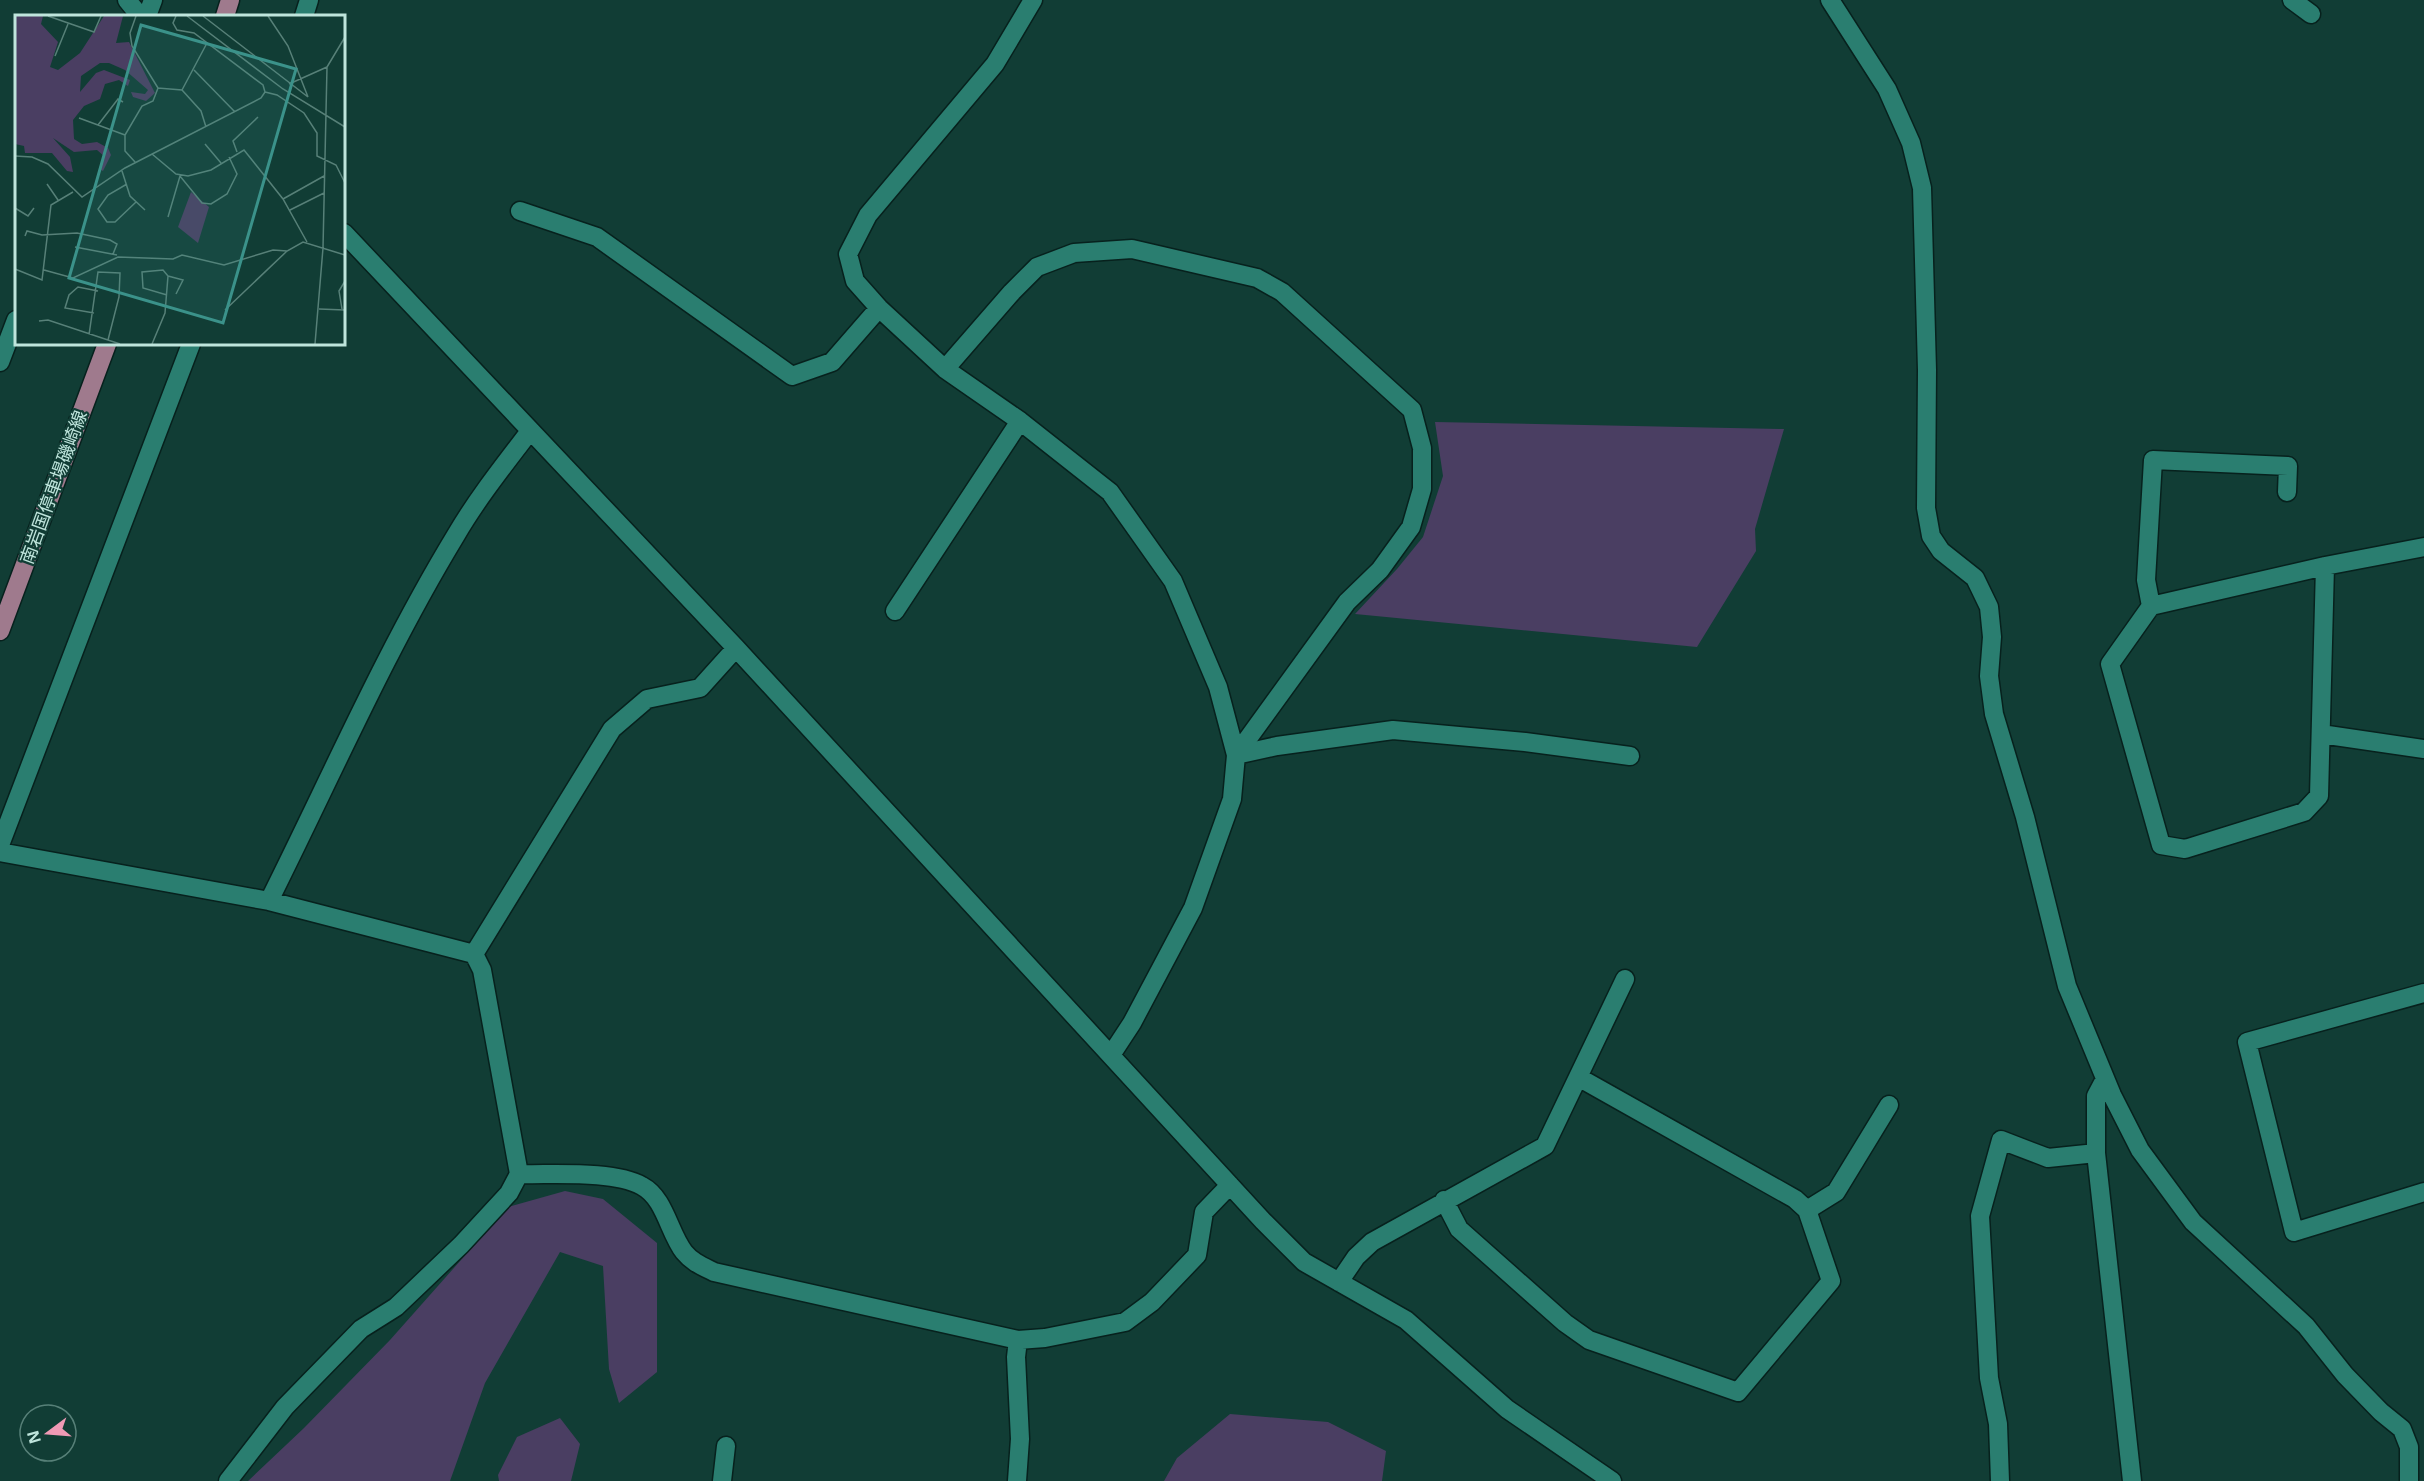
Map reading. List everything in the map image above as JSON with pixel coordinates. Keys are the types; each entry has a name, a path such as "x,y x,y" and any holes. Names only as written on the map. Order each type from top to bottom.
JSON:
{"main road":[{"path":"225,15 230,0"},
{"name":"南岩国停車場磯崎線","path":"0,631 106,345"}],"street":[{"path":"127,0 139,15"},
{"path":"147,15 153,0"},
{"path":"304,15 309,0"},
{"path":"1033,0 995,64 868,215 848,254 855,281 879,308 945,369 1020,421 1110,492 1173,580 1218,687 1236,755 1232,799 1193,909 1132,1023 1111,1055"},
{"path":"1830,0 1887,89 1911,143 1922,188 1927,370 1926,508 1931,536 1941,551 1975,578 1989,607 1992,637 1989,676 1994,714 2025,817 2067,986 2105,1079 2140,1150 2193,1222 2306,1326 2345,1375 2381,1412 2402,1429 2409,1447 2409,1481"},
{"path":"2292,0 2311,14"},
{"path":"520,210 597,237 792,376 832,362 879,308"},
{"path":"345,234 736,648 1263,1221 1304,1262 1406,1320 1507,1409 1612,1481"},
{"path":"945,369 1012,292 1037,267 1074,252 1132,249 1257,278 1282,292 1412,410 1422,448 1422,489 1412,527 1380,570 1347,602 1236,755"},
{"path":"0,362 15,323"},
{"path":"0,845 191,345"},
{"path":"895,611 1020,421"},
{"path":"269,902 412,611 456,533 498,472 530,431"},
{"path":"2151,606 2146,580 2153,460 2288,466 2287,492"},
{"path":"2325,567 2319,796 2304,812 2185,849 2161,845 2110,663 2151,606 2325,567 2424,547"},
{"path":"474,954 612,729 647,699 700,688 736,648"},
{"path":"1236,755 1277,746 1393,730 1525,742 1630,756"},
{"path":"2321,734 2424,749"},
{"path":"0,852 269,902 474,954 482,970 519,1174 509,1192 461,1245 396,1307 361,1329 285,1407 228,1481"},
{"path":"1339,1282 1356,1257 1372,1242 1545,1146 1625,979"},
{"path":"2424,993 2247,1042 2294,1232 2424,1192"},
{"path":"1444,1200 1459,1229 1564,1323 1588,1340 1738,1392 1831,1281 1807,1210 1795,1199 1578,1077"},
{"path":"2105,1079 2096,1096 2096,1153 2132,1481"},
{"path":"1807,1210 1836,1192 1889,1105"},
{"path":"2000,1481 1998,1424 1989,1378 1980,1216 2001,1140 2048,1158 2096,1153"},
{"path":"519,1174 612,1177 644,1186 657,1201 682,1251 695,1263 714,1272 1018,1340 1044,1338 1125,1322 1152,1302 1197,1256 1204,1212 1230,1185"},
{"path":"1017,1481 1020,1439 1016,1357 1018,1340"},
{"path":"722,1481 726,1446"}],"shaded area":[{"path":"1435,422 1784,429 1755,529 1756,551 1697,647 1355,614 1423,537 1443,476"},
{"path":"565,1191 603,1199 657,1243 657,1372 619,1403 609,1369 603,1266 560,1252 485,1383 450,1481 248,1481 304,1428 390,1340 508,1207"},
{"path":"1230,1414 1328,1422 1386,1451 1382,1481 1164,1481 1177,1458"},
{"path":"560,1418 580,1444 571,1481 499,1481 498,1475 517,1437"}]}
